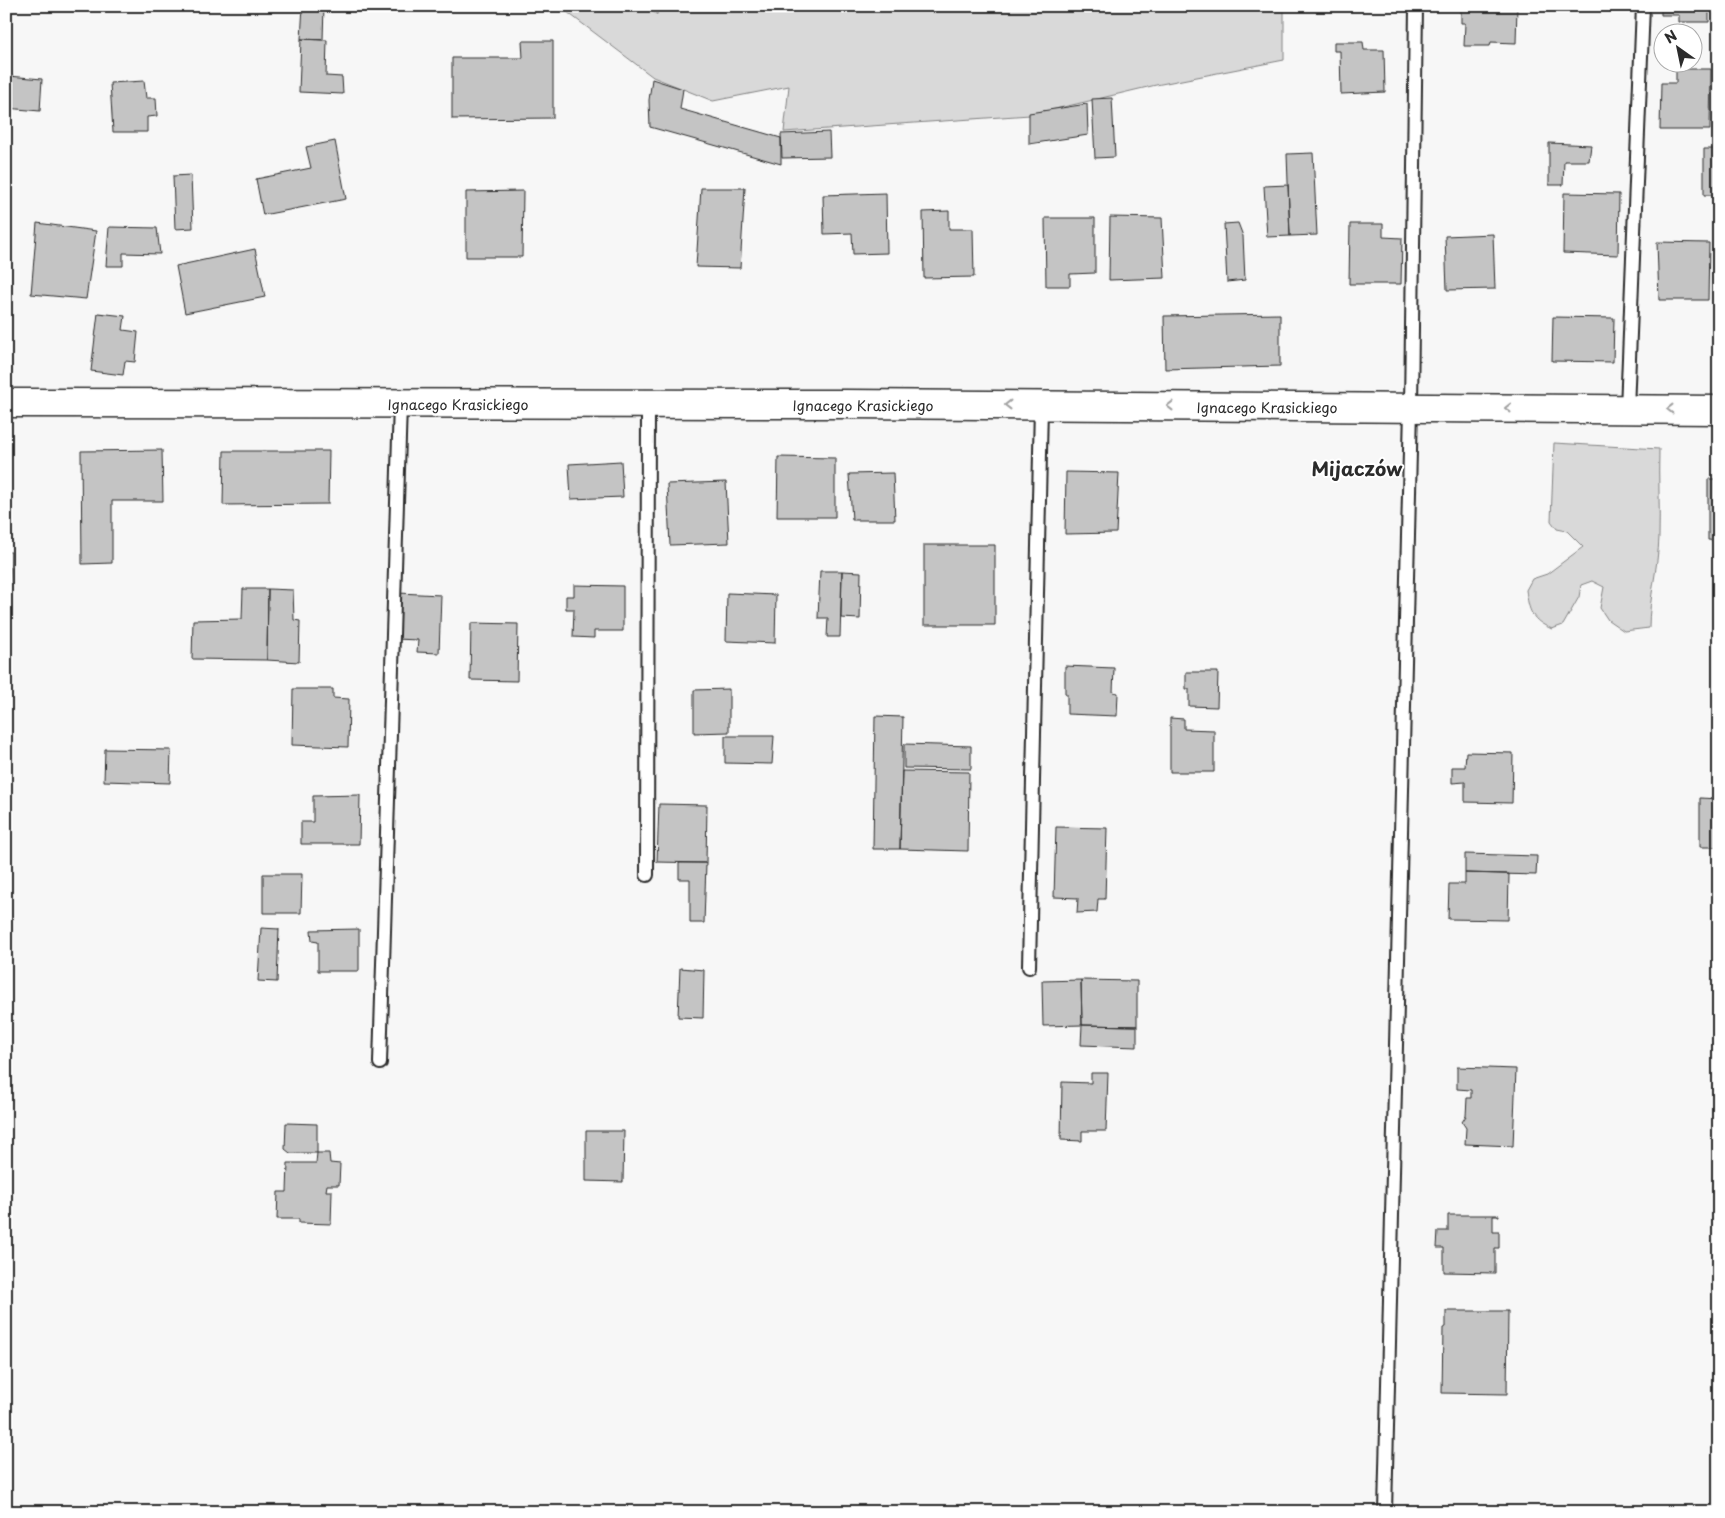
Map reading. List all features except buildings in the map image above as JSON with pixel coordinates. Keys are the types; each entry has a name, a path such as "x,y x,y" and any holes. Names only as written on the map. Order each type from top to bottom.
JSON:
{"street":[{"name":"Ignacego Krasickiego","path":"6,403 648,404 1719,410"}],"lane":[{"path":"1385,1512 1411,408 1416,6"},
{"path":"1627,409 1643,6"},
{"path":"380,1063 400,404"},
{"path":"647,875 648,404"},
{"path":"1029,967 1041,406"}],"shaded area":[{"path":"559,6 1284,6 1284,60 1156,85 1030,115 784,132 789,86 713,101 653,77"},
{"path":"1554,443 1659,449 1659,537 1650,605 1649,628 1624,631 1608,620 1600,608 1604,587 1592,581 1581,585 1579,597 1563,625 1552,629 1545,626 1532,614 1526,590 1532,579 1547,574 1583,547 1567,531 1557,529 1551,521"}],"district":[{"name":"Mijaczów","path":"1357,468"}]}
